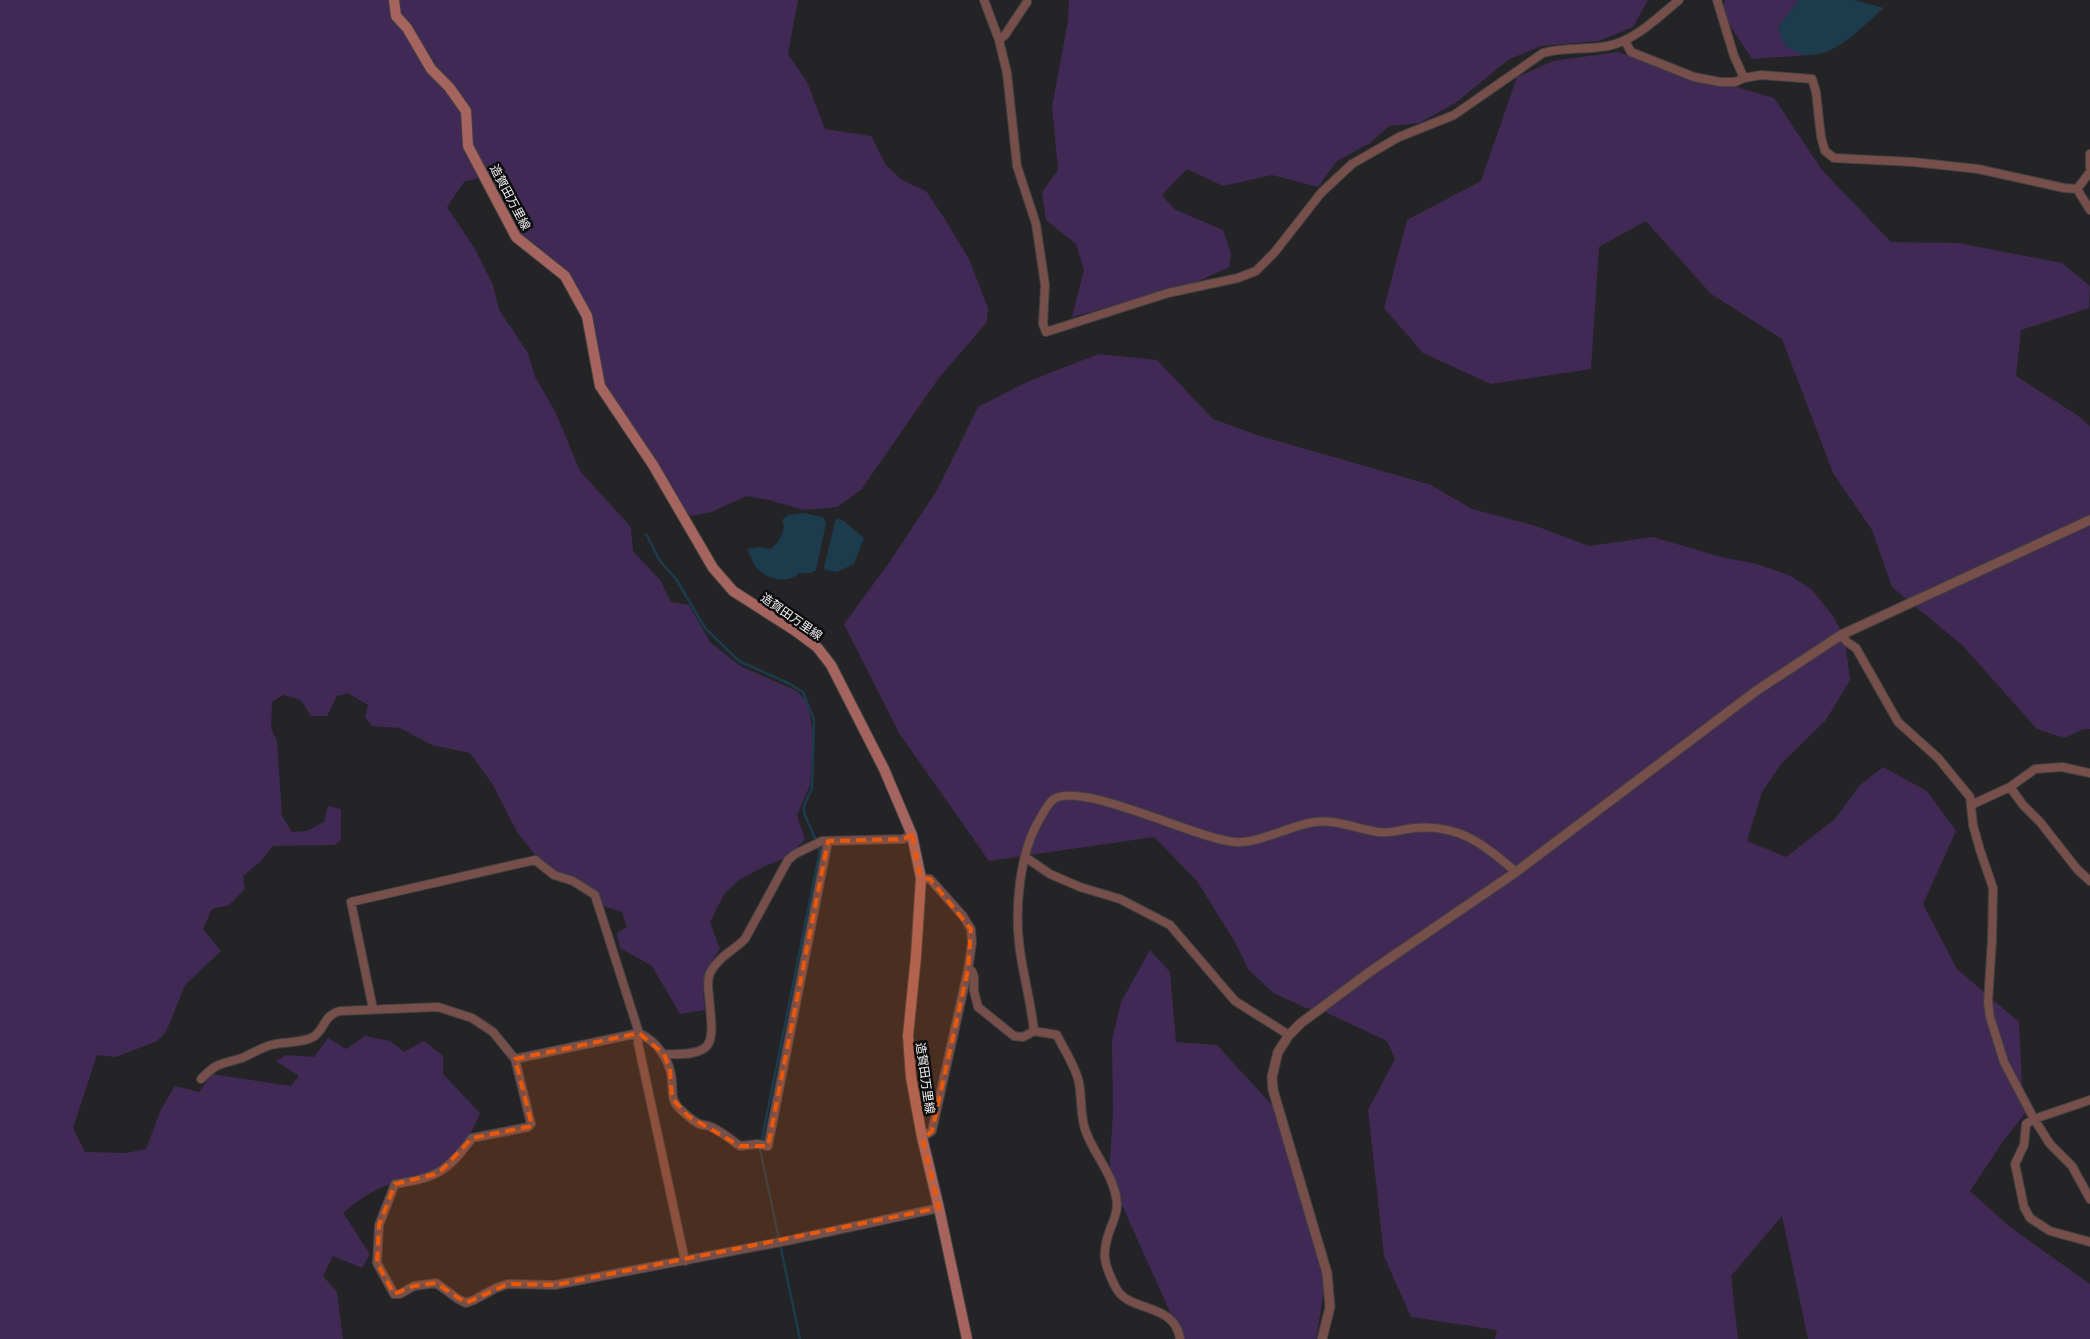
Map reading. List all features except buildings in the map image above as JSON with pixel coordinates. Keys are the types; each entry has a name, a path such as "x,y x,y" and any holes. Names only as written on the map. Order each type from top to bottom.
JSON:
{"main road":[{"name":"造賀田万里線","path":"394,0 396,16 407,28 431,69 449,87 466,111 468,146 516,237 565,276 587,316 600,386 653,465 714,568 733,591 817,647 831,665 884,769 912,835 921,878 908,1036 911,1077 922,1137 940,1208 967,1339"}],"street":[{"path":"984,0 998,40 1010,96 1017,166 1032,207 1039,240 1045,285 1043,324 1046,332 1168,293 1238,278 1256,271 1274,253 1321,193 1352,164 1399,138 1454,116 1543,54 1556,50 1607,46 1624,41 1644,28 1679,0"},
{"path":"1717,0 1734,56 1744,78"},
{"path":"998,40 1005,35 1027,2"},
{"path":"1624,41 1631,52 1694,77 1720,82 1735,82 1744,78 1761,75 1812,79 1816,92 1821,137 1825,151 1834,158 1912,162 1978,170 2077,189"},
{"path":"2090,154 2090,167"},
{"path":"2077,189 2090,172"},
{"path":"2077,189 2090,210"},
{"path":"1322,1339 1330,1307 1327,1272 1273,1090 1274,1064 1278,1052 1289,1035 1301,1023 1371,971 1516,872 1756,691 1841,635 2090,520"},
{"path":"1841,635 1856,648 1898,722 1938,758 1970,797 1980,850 1993,888 1988,1002 1990,1017 2004,1062 2034,1119 2050,1144 2072,1166 2090,1199"},
{"path":"1971,805 2010,787 2035,769 2062,767 2090,773"},
{"path":"2010,787 2022,805 2040,822 2077,869 2090,881"},
{"path":"1034,1031 1031,1001 1019,942 1018,896 1025,857 1034,830 1047,806 1054,799 1062,795 1078,795 1100,799 1209,836 1235,842 1248,841 1290,827 1330,821 1381,833 1416,828 1459,832 1481,843 1516,872"},
{"path":"664,1054 688,1055 702,1051 708,1046 712,1037 708,988 709,975 722,956 737,947 745,939 788,860 809,846 822,841 903,839 912,835"},
{"path":"514,1059 639,1033 664,1054 670,1069 672,1098 677,1106 688,1116 700,1124 720,1132 740,1146 757,1144 768,1146 828,842"},
{"path":"1025,857 1050,874 1080,888 1120,899 1147,911 1170,925 1236,1001 1289,1035"},
{"path":"373,1009 351,902 535,860 554,875 573,881 595,894 639,1033 638,1043 685,1261"},
{"path":"921,878 930,879 963,916 970,929 972,943 968,970 932,1131 922,1137"},
{"path":"968,970 972,971 974,977 974,991 978,1007 1014,1036 1024,1037 1034,1031 1058,1035 1079,1082 1085,1131 1109,1176 1117,1204 1104,1251 1105,1261 1116,1289 1122,1296 1169,1318 1179,1333 1180,1339"},
{"path":"201,1079 220,1063 241,1058 271,1045 308,1039 319,1032 325,1020 332,1013 340,1011 438,1006 472,1018 493,1032 514,1059 531,1124 528,1127 472,1138 458,1156 439,1173 426,1179 395,1184 379,1225 376,1263 394,1294 400,1294 414,1286 436,1283 466,1303 508,1284 555,1285 685,1261 940,1208"},
{"path":"2090,1100 2034,1119 2026,1124 2024,1145 2015,1164 2024,1207 2030,1218 2050,1231 2090,1242"}],"highlighted area":[{"path":"912,835 921,878 930,879 971,929 968,970 932,1131 923,1139 939,1208 555,1285 508,1284 466,1303 436,1283 414,1286 394,1294 377,1263 379,1225 395,1184 439,1173 472,1138 532,1126 515,1059 639,1033 664,1054 670,1069 672,1098 688,1116 740,1146 768,1146 828,841 903,839"}],"shaded area":[{"path":"0,0 391,0 462,112 482,177 464,182 447,207 475,249 493,285 499,310 528,353 535,377 555,411 580,471 631,527 633,551 660,580 671,602 689,605 710,642 740,666 797,691 808,703 813,736 810,785 797,815 805,840 783,859 739,880 724,894 710,922 720,949 710,964 705,977 703,991 705,1010 680,1014 652,966 620,948 617,933 627,927 622,912 603,906 596,891 554,870 536,856 517,832 493,785 470,753 432,745 400,728 372,726 365,717 368,705 348,693 337,696 327,716 311,716 301,700 283,695 272,702 271,728 277,741 282,816 292,832 307,831 324,822 328,806 341,809 341,840 335,845 273,846 261,861 243,876 245,889 229,905 212,909 203,929 221,951 185,985 166,1032 157,1041 116,1057 97,1055 73,1128 85,1152 126,1153 146,1149 161,1109 175,1086 199,1092 212,1074 291,1086 299,1076 276,1061 286,1055 314,1057 328,1038 346,1049 365,1036 390,1041 404,1052 424,1041 443,1056 443,1074 480,1113 464,1144 447,1163 428,1174 378,1189 343,1213 370,1254 362,1268 333,1256 323,1276 337,1292 343,1339 0,1339"},
{"path":"399,0 798,0 788,54 807,82 825,129 871,136 886,165 902,180 926,191 969,259 988,308 987,322 938,379 861,490 837,507 804,510 769,500 746,496 712,512 691,516 683,508 605,384 591,314 569,273 520,234 473,145 471,109 453,84 435,66 411,25 401,13"},
{"path":"1069,0 1648,0 1633,27 1599,41 1541,46 1508,60 1454,104 1419,123 1389,126 1370,143 1337,161 1318,187 1272,175 1223,186 1187,169 1162,195 1174,209 1223,230 1231,254 1229,267 1195,283 1072,317 1084,270 1076,244 1046,220 1042,192 1058,170 1052,107 1068,21"},
{"path":"1725,0 1799,0 1778,27 1785,45 1809,55 1752,59 1721,12"},
{"path":"1617,52 1774,98 1822,170 1891,242 1958,243 2062,263 2090,286 2089,308 2021,330 2016,376 2077,415 2090,426 2090,729 2084,729 2064,738 2037,729 1963,646 1892,587 1872,530 1833,473 1782,339 1711,294 1646,221 1599,247 1591,369 1491,384 1423,353 1384,308 1407,220 1481,181 1517,77 1553,61"},
{"path":"1099,354 1157,360 1213,419 1260,436 1431,485 1472,509 1536,526 1589,546 1653,537 1721,557 1757,564 1791,576 1812,590 1834,617 1845,640 1850,680 1826,720 1781,764 1762,792 1747,841 1786,857 1835,819 1859,786 1883,767 1927,791 1956,831 1923,904 1957,969 2019,1022 2022,1086 2031,1106 2004,1140 1970,1191 2010,1227 2090,1284 2090,1339 1808,1339 1782,1216 1731,1276 1738,1339 1495,1339 1497,1330 1411,1317 1384,1256 1368,1110 1395,1059 1387,1041 1325,1012 1306,1008 1273,993 1248,969 1236,944 1197,881 1154,837 989,861 899,733 844,624 889,563 937,490 978,407 1029,381"},
{"path":"1150,950 1170,972 1176,1042 1217,1045 1279,1113 1327,1273 1316,1339 1182,1339 1109,1176 1113,1113 1112,1040 1121,1002"}],"water":[{"path":"1799,0 1854,0 1884,8 1857,32 1836,47 1814,55 1802,54 1785,45 1778,27"},
{"path":"803,513 823,517 826,524 816,570 811,573 799,573 794,577 782,580 763,573 754,564 747,549 760,547 771,549 783,532 782,520 788,515"},
{"path":"836,518 844,521 864,538 854,564 837,572 825,570 824,567"}],"waterway":[{"path":"646,534 660,561 676,579 705,628 739,661 788,683 803,692 814,720 812,788 804,806 804,813 820,850 760,1149 800,1339"}]}
